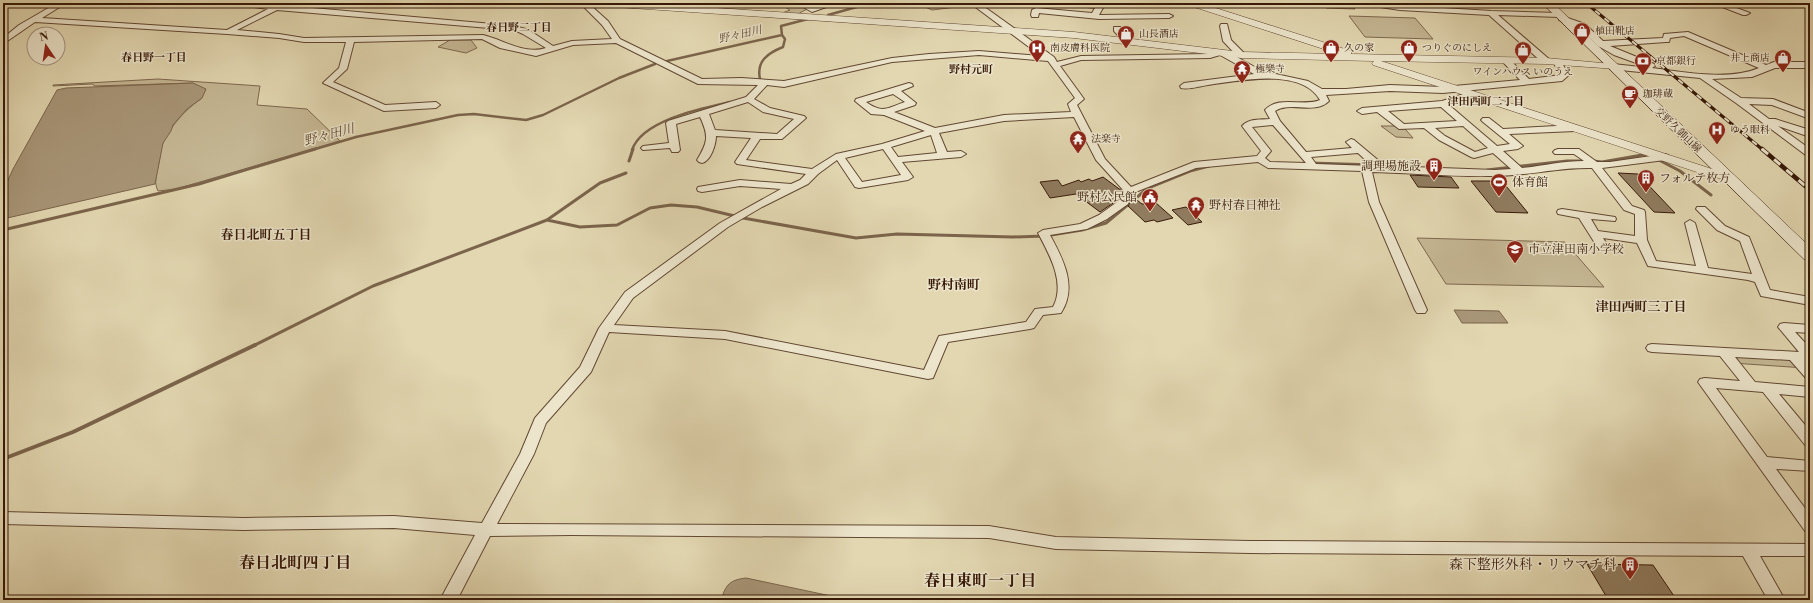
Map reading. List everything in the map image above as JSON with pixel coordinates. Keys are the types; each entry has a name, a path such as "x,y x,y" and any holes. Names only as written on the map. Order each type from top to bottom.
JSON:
{"main road":[{"name":"交野久御山線","path":"1546,3 1810,256"}],"street":[{"path":"3,42 22,27 62,3"},
{"path":"240,3 276,8 515,28 526,32 552,48"},
{"path":"584,3 605,23 617,41"},
{"path":"602,3 1013,30 1128,41 1220,53 1363,58 1546,61 1702,76 1737,76 1752,74 1774,65 1810,65"},
{"path":"800,3 812,10"},
{"path":"796,16 834,3"},
{"path":"977,3 1054,62 1065,80 1080,99 1072,104 1101,160 1129,191"},
{"path":"1072,3 1100,6 1095,16"},
{"path":"1191,3 1713,173 1724,175"},
{"path":"1367,3 1400,8 1560,16 1582,26 1601,44 1617,53 1663,72"},
{"path":"1716,3 1746,13"},
{"path":"227,32 276,8"},
{"path":"1036,9 1095,16 1099,18 1169,16"},
{"path":"1491,13 1546,61"},
{"path":"34,20 227,32 279,36 304,40 483,37 503,46 536,54 572,43 617,41 701,82 741,81 784,84 865,65 894,60 979,53 1054,62 1081,58 1210,56 1220,53 1258,73 1297,80 1319,92 1325,101 1308,105 1281,105 1271,108 1270,110 1276,122 1309,162"},
{"path":"1224,26 1227,41 1241,54"},
{"path":"1117,29 1128,41"},
{"path":"1601,44 1666,40 1667,36 1685,34 1765,68"},
{"path":"350,40 343,69 327,83 384,108 436,105"},
{"path":"1505,60 1527,82"},
{"path":"1319,92 1346,92 1390,88 1424,90 1562,78 1565,75 1557,62"},
{"path":"1184,86 1265,74"},
{"path":"1702,76 1764,119 1810,154"},
{"path":"646,148 675,148 671,123 749,99 764,83"},
{"path":"894,90 912,103 886,112 874,112 859,101 894,90 909,86"},
{"path":"1362,111 1443,104 1473,94"},
{"path":"712,133 756,137 779,137 801,118 766,110 749,99"},
{"path":"1739,101 1773,102 1810,116"},
{"path":"1443,104 1516,168"},
{"path":"1380,110 1402,127 1465,123"},
{"path":"702,160 712,144 712,133 703,112"},
{"path":"886,112 934,131 943,155"},
{"path":"448,600 527,454 540,422 586,369 606,328 629,295 736,218 804,182 814,172 834,158 884,146 934,131 1004,118 1078,114"},
{"path":"1764,119 1808,131"},
{"path":"1427,126 1442,138 1474,155 1496,149 1518,146 1486,120"},
{"path":"1263,161 1266,151 1247,126 1251,123 1276,122"},
{"path":"1501,132 1574,128"},
{"path":"756,137 740,162 814,172"},
{"path":"1351,142 1376,167 1374,202 1421,310"},
{"path":"839,156 859,185 908,177 884,146"},
{"path":"1309,162 1360,150"},
{"path":"1558,152 1576,151 1591,162 1628,208 1640,212 1641,240 1652,264 1703,270 1760,280"},
{"path":"896,160 961,154"},
{"path":"606,328 725,335 928,375 943,339 1030,325 1039,312 1057,310 1062,304 1064,287 1060,272 1045,236 1067,228 1082,227 1103,217 1124,202 1129,191 1194,165 1263,161 1268,165 1309,162 1495,173 1516,168 1591,162 1610,165 1665,157"},
{"path":"702,188 740,183 793,188"},
{"path":"1701,209 1722,228 1745,239 1765,292 1810,301"},
{"path":"1562,212 1611,218"},
{"path":"1583,215 1602,246"},
{"path":"1690,223 1703,270"},
{"path":"1595,234 1641,240"},
{"path":"1810,329 1784,327 1810,357"},
{"path":"1652,348 1810,357"},
{"path":"1724,352 1750,385"},
{"path":"1794,356 1810,374"},
{"path":"1810,392 1750,385 1705,382 1810,527"},
{"path":"1767,388 1810,441"},
{"path":"1762,462 1810,466"},
{"path":"3,518 244,524 394,522 487,530 571,529 989,532 1056,543 1250,547 1810,550"},
{"path":"1748,550 1777,600"}],"shaded area":[{"path":"796,3 807,9 796,15 782,13 790,10 780,4"},
{"path":"916,3 970,3 973,5 932,10"},
{"path":"1323,3 1351,3 1355,9 1326,8"},
{"path":"1349,16 1415,18 1433,39 1365,37"},
{"path":"450,40 471,40 477,48 466,53 438,47"},
{"path":"158,79 260,86 257,105 307,109 340,141 176,189 158,191 156,180 163,143 170,130 180,118 190,107 202,98 193,83 95,86 92,84 53,85"},
{"path":"193,83 206,89 202,98 187,109 173,125 163,143 155,184 3,219 3,191 13,169 57,90 66,88"},
{"path":"1381,126 1394,126 1399,129 1405,129 1413,138 1396,137"},
{"path":"1417,238 1565,242 1604,287 1446,284"},
{"path":"1454,310 1499,311 1508,323 1462,323"},
{"path":"1724,352 1794,356 1805,368 1732,363"},
{"path":"746,578 850,600 721,600 729,584 736,580"}],"building":[{"name":"フォルテ枚方","path":"1618,173 1638,174 1675,213 1654,212"},
{"name":"調理場施設","path":"1410,175 1451,177 1459,188 1418,187"},
{"path":"1103,177 1122,191 1119,199 1100,212 1076,194 1050,198 1040,182 1058,180 1062,186 1079,180 1081,182 1089,179 1092,181"},
{"name":"体育館","path":"1471,181 1502,181 1528,213 1496,212"},
{"name":"野村公民館","path":"1133,197 1142,204 1156,203 1173,218 1157,222 1154,220 1145,222 1128,206"},
{"path":"1186,207 1202,222 1188,225 1172,210"},
{"name":"森下整形外科・リウマチ科","path":"1587,564 1653,565 1674,596 1606,596"}],"waterway":[{"name":"野々田川","path":"828,15 871,3"},
{"name":"野々田川","path":"782,35 781,26 808,19"},
{"name":"野々田川","path":"667,61 782,35"},
{"path":"760,79 760,67 764,58 783,47 785,39 782,35"},
{"name":"野々田川","path":"312,150 356,137 458,115 474,114 526,120 543,115 619,78 655,64"},
{"path":"632,150 638,140 660,123 690,112 730,102"},
{"name":"野々田川","path":"3,230 199,184 315,149"},
{"path":"629,161 633,149"},
{"path":"1593,161 1602,162 1648,154"},
{"path":"1659,160 1680,171 1711,195"},
{"path":"1487,170 1567,161 1582,161"},
{"path":"1311,163 1375,165"},
{"path":"547,220 580,227 617,225 650,208 671,205 697,207 743,218 856,238 897,234 1013,237 1045,236 1082,230 1106,223 1148,188 1190,171 1209,166"},
{"path":"1381,166 1413,167"},
{"path":"547,220 600,183 626,173"},
{"path":"255,345 373,286 547,220"},
{"path":"3,459 73,432 255,345"}],"railway":[{"path":"1586,3 1763,150"},
{"path":"1762,149 1810,190"}],"place":[{"name":"植田靴店","path":"1582,46"},
{"name":"山長酒店","path":"1126,49"},
{"name":"南皮膚科医院","path":"1037,63"},
{"name":"久の家","path":"1331,63"},
{"name":"つりぐのにしえ","path":"1409,63"},
{"name":"ワインハウス いのうえ","path":"1523,65"},
{"name":"井上商店","path":"1783,73"},
{"name":"京都銀行","path":"1643,76"},
{"name":"極樂寺","path":"1242,84"},
{"name":"珈琲蔵","path":"1630,109"},
{"name":"ゆう眼科","path":"1717,145"},
{"name":"法楽寺","path":"1078,154"},
{"name":"調理場施設","path":"1434,181"},
{"name":"フォルテ枚方","path":"1646,193"},
{"name":"体育館","path":"1499,197"},
{"name":"野村公民館","path":"1150,212"},
{"name":"野村春日神社","path":"1196,220"},
{"name":"市立津田南小学校","path":"1515,264"},
{"name":"森下整形外科・リウマチ科","path":"1630,580"}],"district":[{"name":"春日野二丁目","path":"519,28"},
{"name":"春日野一丁目","path":"154,58"},
{"name":"野村元町","path":"971,70"},
{"name":"津田西町二丁目","path":"1486,102"},
{"name":"春日北町五丁目","path":"266,235"},
{"name":"野村南町","path":"954,285"},
{"name":"津田西町三丁目","path":"1641,307"},
{"name":"春日北町四丁目","path":"295,563"},
{"name":"春日東町一丁目","path":"980,581"}]}
